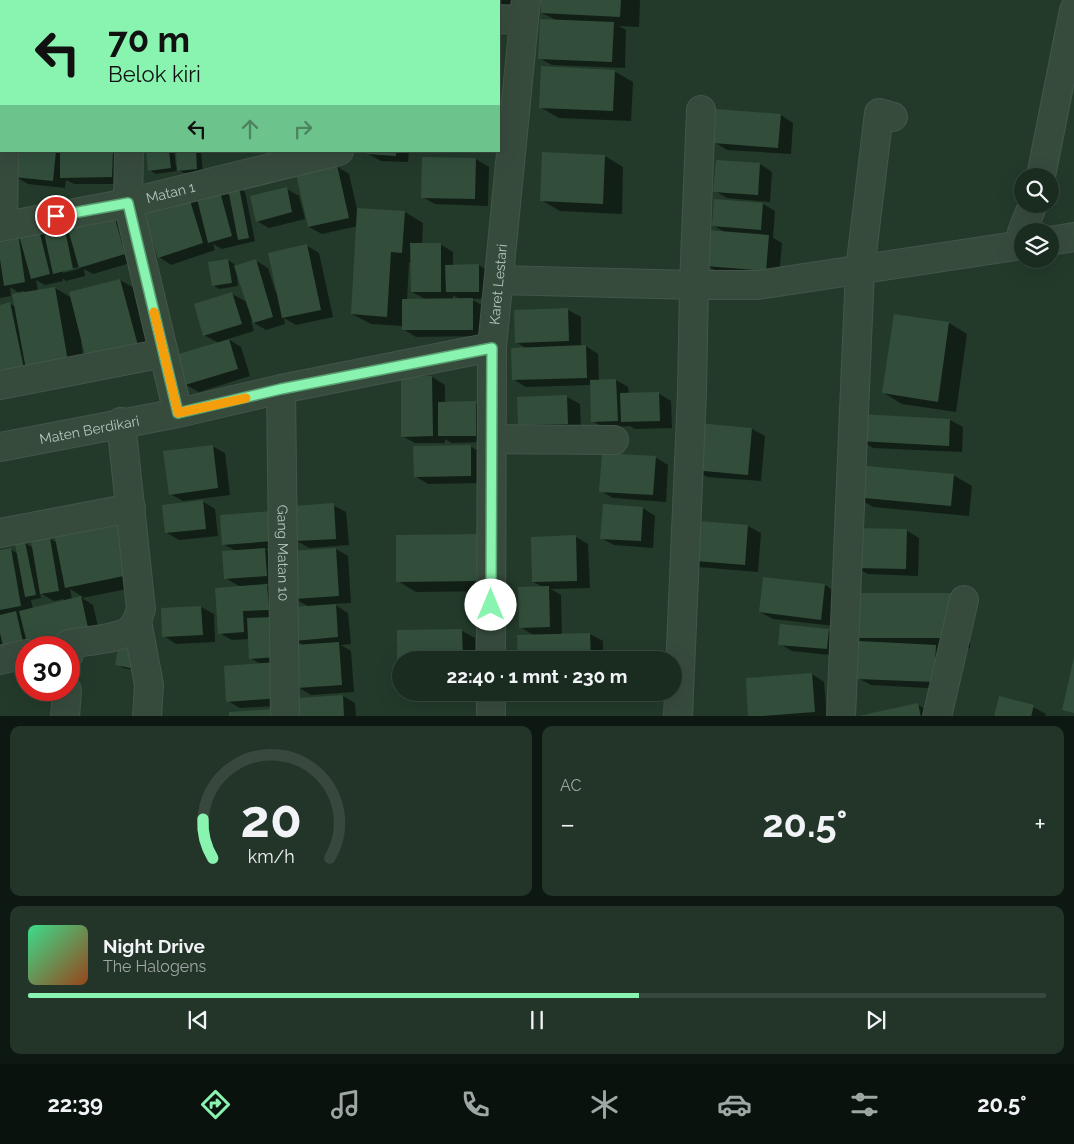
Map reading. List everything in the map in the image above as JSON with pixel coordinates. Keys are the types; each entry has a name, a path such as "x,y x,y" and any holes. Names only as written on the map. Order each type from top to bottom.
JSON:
{"street":[{"path":"1043,168 1074,10"},
{"name":"Karet Lestari","path":"491,651 492,348 516,13"},
{"path":"678,716 692,392 701,110"},
{"path":"841,716 860,270 879,113 893,117"},
{"path":"1,227 4,152"},
{"path":"129,152 128,203 178,413"},
{"name":"Matan 1","path":"1,227 128,203 335,152"},
{"path":"1059,240 1074,237"},
{"path":"498,280 758,285 932,257 1014,246"},
{"name":"Maten Berdikari","path":"0,447 121,422 178,413 281,389 492,348"},
{"path":"0,385 164,353"},
{"name":"Gang Matan 10","path":"281,389 285,716"},
{"path":"80,645 121,635 130,630 137,621 141,609 121,422"},
{"path":"492,439 614,440"},
{"path":"0,533 130,508"},
{"path":"937,716 964,600"},
{"path":"137,621 149,685 147,716"},
{"path":"0,660 15,657"},
{"path":"65,716 66,701"},
{"path":"490,716 491,701"}],"building":[{"path":"541,0 621,0 620,17 541,13"},
{"path":"540,19 614,22 612,62 538,59"},
{"path":"541,66 615,70 613,111 539,108"},
{"path":"716,109 781,114 778,148 713,143"},
{"path":"17,152 56,152 53,181 14,177"},
{"path":"60,152 113,152 112,177 60,178"},
{"path":"146,152 169,152 171,168 148,171"},
{"path":"176,152 196,152 197,169 177,171"},
{"path":"367,152 396,152 396,156 367,154"},
{"path":"542,152 605,155 603,204 540,201"},
{"path":"422,157 476,158 475,199 421,198"},
{"path":"716,160 760,163 758,195 713,192"},
{"path":"337,165 349,218 308,227 296,174"},
{"path":"239,187 249,238 238,240 228,189"},
{"path":"287,187 292,212 256,222 250,196"},
{"path":"219,188 232,236 208,243 196,195"},
{"path":"188,194 203,243 158,258 142,209"},
{"path":"714,199 763,203 761,230 712,226"},
{"path":"112,208 125,254 79,268 66,222"},
{"path":"357,208 405,211 402,253 391,252 387,317 351,314"},
{"path":"63,220 73,269 53,274 42,224"},
{"path":"38,226 50,274 31,279 18,232"},
{"path":"707,230 769,235 766,271 705,266"},
{"path":"18,232 25,282 4,286 0,259 0,234"},
{"path":"410,243 441,243 441,292 411,292"},
{"path":"307,244 321,310 282,318 268,253"},
{"path":"228,259 232,283 212,286 208,262"},
{"path":"256,259 273,317 253,323 234,266"},
{"path":"479,264 479,292 446,292 445,265"},
{"path":"120,279 140,353 88,367 69,292"},
{"path":"55,287 69,367 27,375 12,294"},
{"path":"232,292 242,324 203,336 194,304"},
{"path":"473,298 473,330 402,330 402,299"},
{"path":"10,302 26,378 3,383 0,368 0,305"},
{"path":"568,308 569,341 515,343 514,310"},
{"path":"894,314 949,322 938,402 882,393"},
{"path":"229,339 238,369 185,385 175,355"},
{"path":"586,345 587,378 512,380 511,348"},
{"path":"432,376 433,436 401,437 401,377"},
{"path":"616,379 618,421 591,422 590,380"},
{"path":"659,392 660,421 621,422 620,393"},
{"path":"567,395 568,424 518,425 517,397"},
{"path":"476,401 476,436 438,436 438,402"},
{"path":"860,414 950,419 949,446 859,441"},
{"path":"697,423 752,428 748,475 693,470"},
{"path":"213,445 218,488 169,495 163,451"},
{"path":"471,445 471,476 414,477 413,446"},
{"path":"602,453 656,456 653,495 599,492"},
{"path":"856,465 954,474 951,506 853,497"},
{"path":"203,500 206,529 165,533 162,505"},
{"path":"334,503 336,539 295,541 293,506"},
{"path":"603,504 643,507 641,541 600,539"},
{"path":"272,511 274,541 222,545 220,515"},
{"path":"119,520 129,575 65,588 54,533"},
{"path":"687,520 748,525 745,565 684,560"},
{"path":"855,528 907,529 906,569 854,568"},
{"path":"481,534 481,581 396,582 396,535"},
{"path":"576,535 577,581 532,582 531,537"},
{"path":"50,538 59,591 40,594 31,541"},
{"path":"25,542 36,595 25,597 15,544"},
{"path":"11,548 21,606 0,610 0,550"},
{"path":"265,548 267,576 224,579 222,551"},
{"path":"336,548 339,596 294,599 291,551"},
{"path":"763,577 825,584 821,620 759,612"},
{"path":"267,584 269,610 243,611 244,632 218,634 215,588"},
{"path":"549,586 550,627 519,628 518,587"},
{"path":"850,593 951,593 952,638 849,638"},
{"path":"81,596 89,632 73,636 25,636 19,611"},
{"path":"336,604 338,637 294,641 292,607"},
{"path":"201,606 203,635 162,637 161,608"},
{"path":"16,611 22,636 15,636 15,648 4,650 0,633 0,615"},
{"path":"274,617 276,657 249,659 247,618"},
{"path":"780,624 829,629 827,649 778,645"},
{"path":"462,629 463,651 397,651 397,630"},
{"path":"590,633 591,651 518,651 517,635"},
{"path":"859,641 936,645 934,682 857,679"},
{"path":"339,642 342,685 297,688 294,645"},
{"path":"119,643 139,646 135,669 115,665"},
{"path":"1074,657 1074,713 1062,710"},
{"path":"276,662 279,698 226,702 224,666"},
{"path":"812,673 815,712 748,716 746,678"},
{"path":"343,695 344,716 299,716 298,698"},
{"path":"999,696 1034,705 1031,716 994,716"},
{"path":"918,703 921,716 858,716"},
{"path":"277,709 277,716 229,716 229,712"}],"slow traffic":[{"path":"154,312 178,413 246,398"}],"route":[{"path":"56,216 128,203 178,413 281,389 492,348 491,605"}]}
